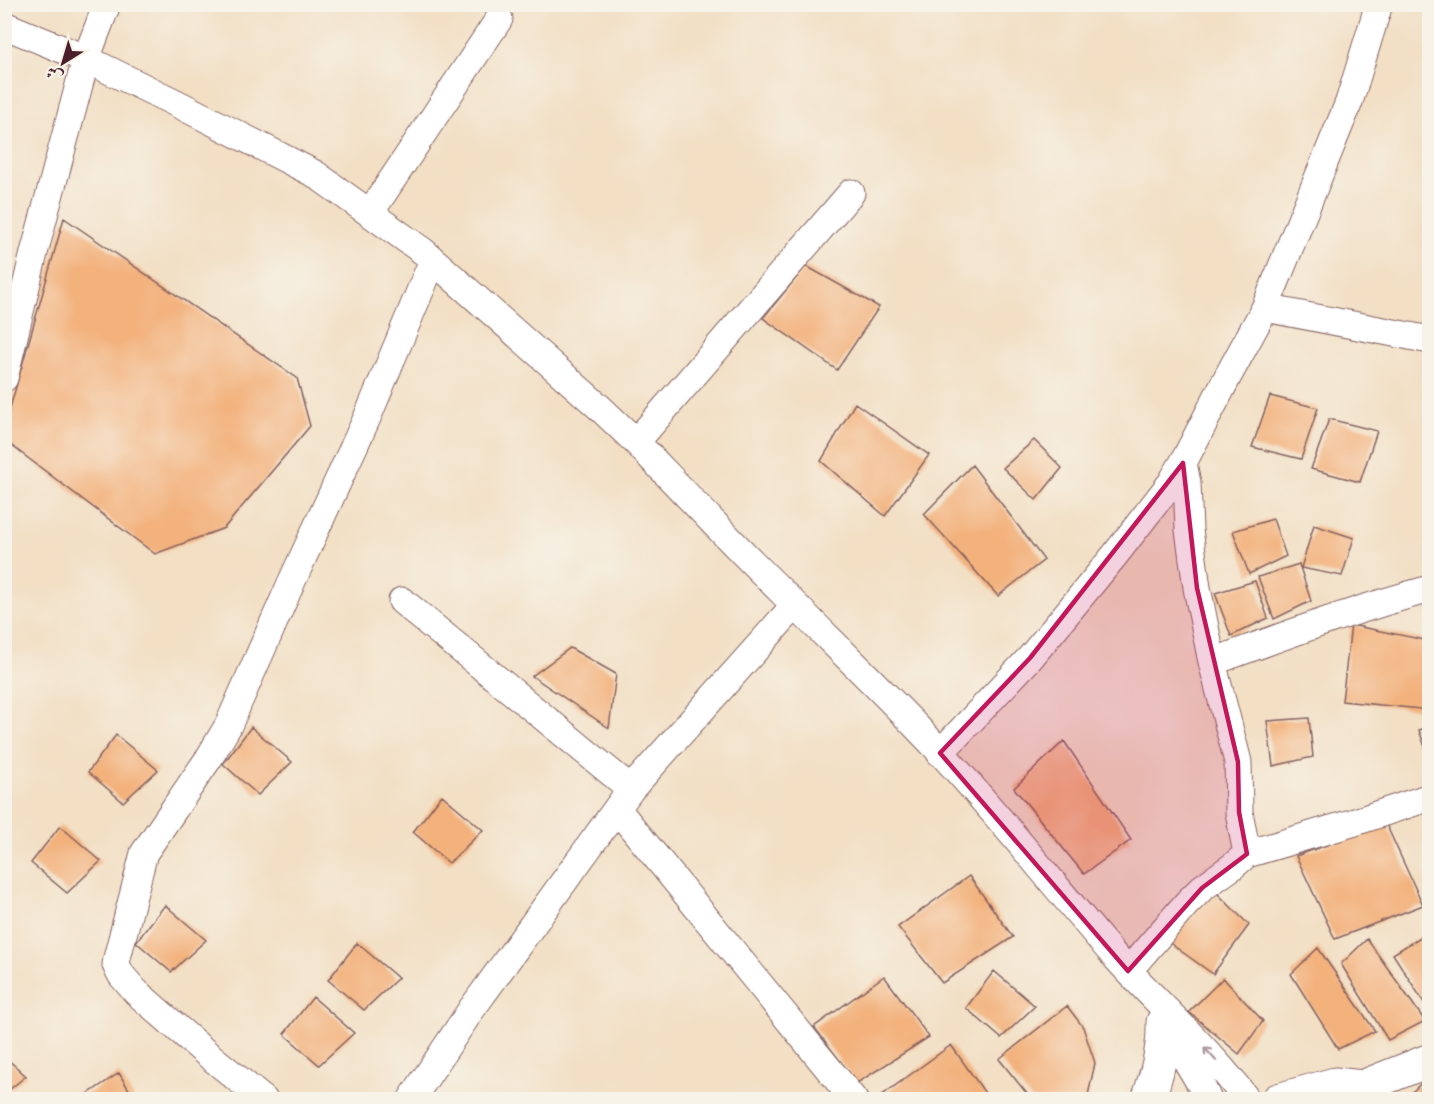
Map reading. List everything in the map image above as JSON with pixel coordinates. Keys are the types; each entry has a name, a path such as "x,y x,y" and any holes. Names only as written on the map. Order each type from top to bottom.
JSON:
{"street":[{"path":"4,378 34,253 86,59 108,4"},
{"path":"940,753 1030,658 1115,555 1171,483 1183,463 1265,308 1349,102 1379,4"},
{"path":"370,213 499,19"},
{"path":"4,25 86,59 315,174 433,260 598,406 940,753 999,818 1160,1011 1208,1100"},
{"path":"636,442 851,193"},
{"path":"264,1100 136,992 116,965 117,958 144,853 228,726 367,418 433,260"},
{"path":"1265,308 1430,340"},
{"path":"1183,463 1187,483 1189,530 1195,576 1212,662 1238,762 1239,812 1247,854"},
{"path":"1212,662 1319,623 1430,589"},
{"path":"402,601 624,799 854,1100"},
{"path":"411,1100 471,1010 624,799 795,605"},
{"path":"1128,970 1186,903 1247,854 1430,797"},
{"path":"1148,1100 1163,1038 1160,1011"},
{"path":"1160,1011 1203,1047 1231,1077 1247,1100"},
{"path":"1278,1100 1335,1084 1355,1093 1430,1059"}],"highlighted area":[{"path":"1183,463 1197,588 1238,762 1239,812 1247,854 1202,888 1128,971 940,753 1030,658"}],"building":[{"path":"64,218 297,378 310,426 224,528 155,554 4,440 4,429"},
{"path":"806,266 879,307 837,370 763,318"},
{"path":"1270,396 1318,408 1301,459 1252,447"},
{"path":"855,403 929,455 885,516 821,461"},
{"path":"1329,419 1377,431 1360,482 1311,469"},
{"path":"1034,440 1062,468 1036,500 1003,468"},
{"path":"972,465 1044,560 998,596 924,514"},
{"path":"1273,519 1286,556 1249,574 1233,531"},
{"path":"1314,525 1354,538 1342,576 1301,568"},
{"path":"1299,564 1311,601 1274,619 1258,577"},
{"path":"1255,581 1268,618 1231,636 1215,593"},
{"path":"1351,625 1430,641 1430,710 1342,701"},
{"path":"570,648 616,674 609,728 532,676"},
{"path":"1309,718 1313,757 1273,766 1267,721"},
{"path":"251,727 292,762 258,795 223,764"},
{"path":"1430,727 1430,758 1429,758 1419,730"},
{"path":"116,735 158,770 123,802 88,772"},
{"path":"1064,741 1131,840 1084,874 1014,788"},
{"path":"442,795 483,830 449,863 413,832"},
{"path":"1386,824 1423,905 1335,939 1296,856"},
{"path":"60,826 101,861 67,893 31,863"},
{"path":"969,876 1013,937 942,983 898,927"},
{"path":"1212,888 1249,925 1213,974 1164,939"},
{"path":"165,905 206,940 171,972 136,942"},
{"path":"1430,931 1430,1012 1393,954"},
{"path":"1367,939 1425,1021 1388,1040 1341,964"},
{"path":"357,943 398,978 364,1010 328,980"},
{"path":"1318,948 1375,1031 1338,1049 1291,974"},
{"path":"994,971 1035,1006 1001,1038 966,1008"},
{"path":"884,976 929,1037 857,1083 814,1027"},
{"path":"1223,978 1263,1021 1239,1054 1189,1012"},
{"path":"313,997 354,1033 319,1065 284,1034"},
{"path":"1067,1006 1083,1027 1095,1063 1087,1100 1032,1100 999,1059"},
{"path":"951,1045 990,1100 883,1100 881,1096"},
{"path":"4,1056 26,1076 4,1094"},
{"path":"119,1073 135,1100 79,1100"},
{"path":"1430,1075 1430,1100 1413,1100 1410,1094"},
{"path":"1387,1085 1397,1100 1362,1100"}]}
